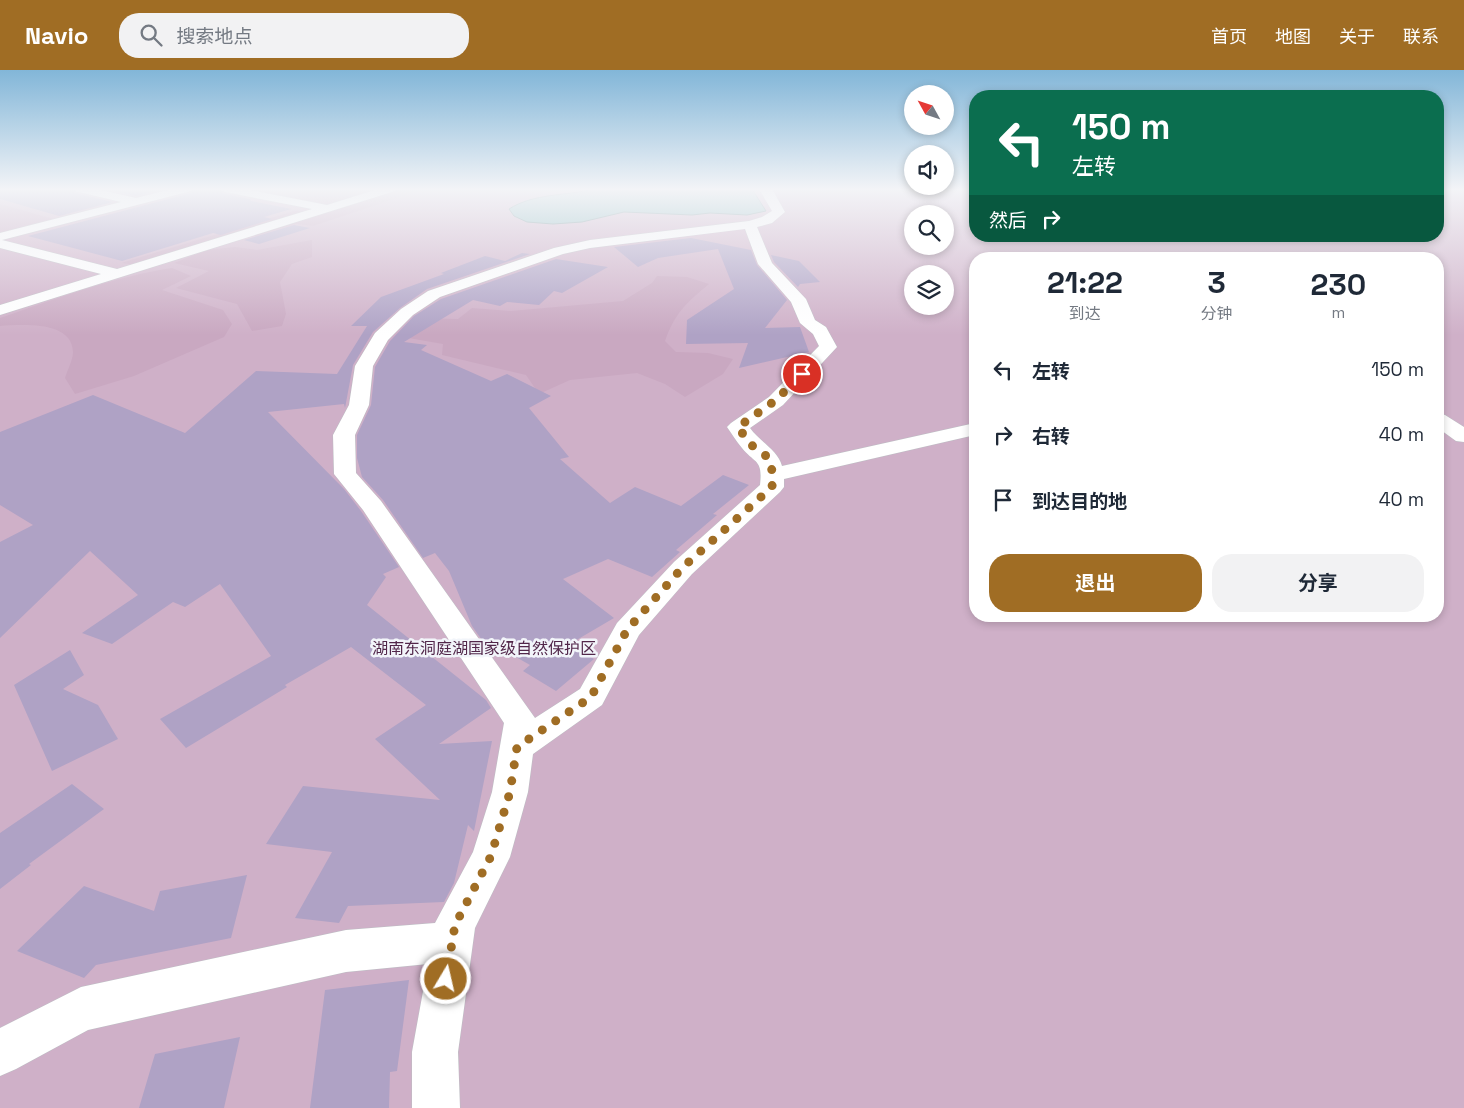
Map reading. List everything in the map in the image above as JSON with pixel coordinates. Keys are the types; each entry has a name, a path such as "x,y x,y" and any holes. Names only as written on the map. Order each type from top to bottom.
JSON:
{"street":[{"path":"0,310 236,237"},
{"path":"436,1108 435,1052 455,925 491,856 510,792 521,722 372,506 346,474 344,435 359,405 364,366 381,337 407,312 434,294 559,251 590,244 648,237"},
{"path":"517,747 591,697 627,630 682,568 772,487 773,475 769,458 750,444 738,427 776,400 828,347 820,332 808,323 798,304 800,302 765,264 755,237"},
{"path":"0,244 118,274"},
{"path":"1444,423 1464,436"},
{"path":"773,475 969,430"},
{"path":"0,1053 81,1009 346,952 452,942"}],"green space":[{"name":"湖南东洞庭湖国家级自然保护区","path":"0,237 904,237 904,255 954,255 954,237 969,237 969,242 1444,242 1444,237 1464,237 1464,1108 0,1108"}],"shaded area":[{"path":"206,237 224,237 136,265 121,263"},
{"path":"312,240 312,257 292,264 280,282 286,314 282,326 252,331 237,304 176,288 209,271 174,263 207,250 235,247 257,250"},
{"path":"172,268 191,276 162,290 223,310 232,324 224,337 134,376 75,394 65,378 73,352 70,342 64,334 55,329 32,325 0,326 0,318 63,296 128,277"},
{"path":"657,276 687,277 709,284 682,309 665,341 676,352 708,353 733,359 723,374 685,397 665,384 637,373 570,380 539,394 526,375 442,355 443,344 403,337 419,318 458,319 472,308 511,311 623,301 652,283"}],"building":[{"path":"33,237 199,237 122,261"},
{"path":"253,237 280,237 259,244 244,240"},
{"path":"691,238 751,250 757,265 787,300 765,328 800,327 809,352 739,368 748,343 686,344 687,320 734,289 718,249 658,258 638,267 614,247"},
{"path":"522,253 530,254 427,289 400,308 373,332 353,365 345,408 344,404 268,412 344,489 399,567 383,574 386,577 367,605 486,700 491,708 439,744 492,741 474,831 468,825 454,883 444,902 348,906 339,923 295,918 332,852 266,844 303,786 440,800 375,739 426,705 351,647 285,685 287,687 186,748 160,719 271,656 220,584 185,607 173,602 112,644 82,633 138,595 90,551 0,638 0,542 33,525 0,505 0,432 93,395 185,433 256,371 337,374 367,326 351,326 381,297 444,274 441,273 485,256 505,261"},
{"path":"771,255 799,261 820,282 800,284 798,287 774,262"},
{"path":"556,259 608,267 562,293 554,291 539,305 507,302 500,306 473,300 404,342 427,345 421,350 491,381 507,374 551,396 529,408 569,457 560,459 610,503 635,487 681,506 723,475 749,485 713,514 717,515 676,550 680,552 652,577 608,559 563,579 614,618 568,645 594,659 556,691 523,671 530,665 488,641 484,643 472,626 449,571 435,553 423,558 383,500 362,477 357,458 357,435 371,405 375,367 390,341 414,316 441,299"},
{"path":"70,650 84,675 63,689 98,705 118,739 52,771 14,685"},
{"path":"72,784 104,809 29,864 31,865 0,889 0,833"},
{"path":"247,875 231,938 96,965 84,978 17,951 84,886 154,911 160,891"},
{"path":"409,980 397,1071 390,1072 389,1108 310,1108 325,990"},
{"path":"240,1037 224,1108 139,1108 155,1054"}],"route":[{"path":"446,979 455,925 491,856 510,792 517,747 591,697 627,630 682,568 772,487 773,475 769,458 750,444 738,427 776,400 802,374"}]}
